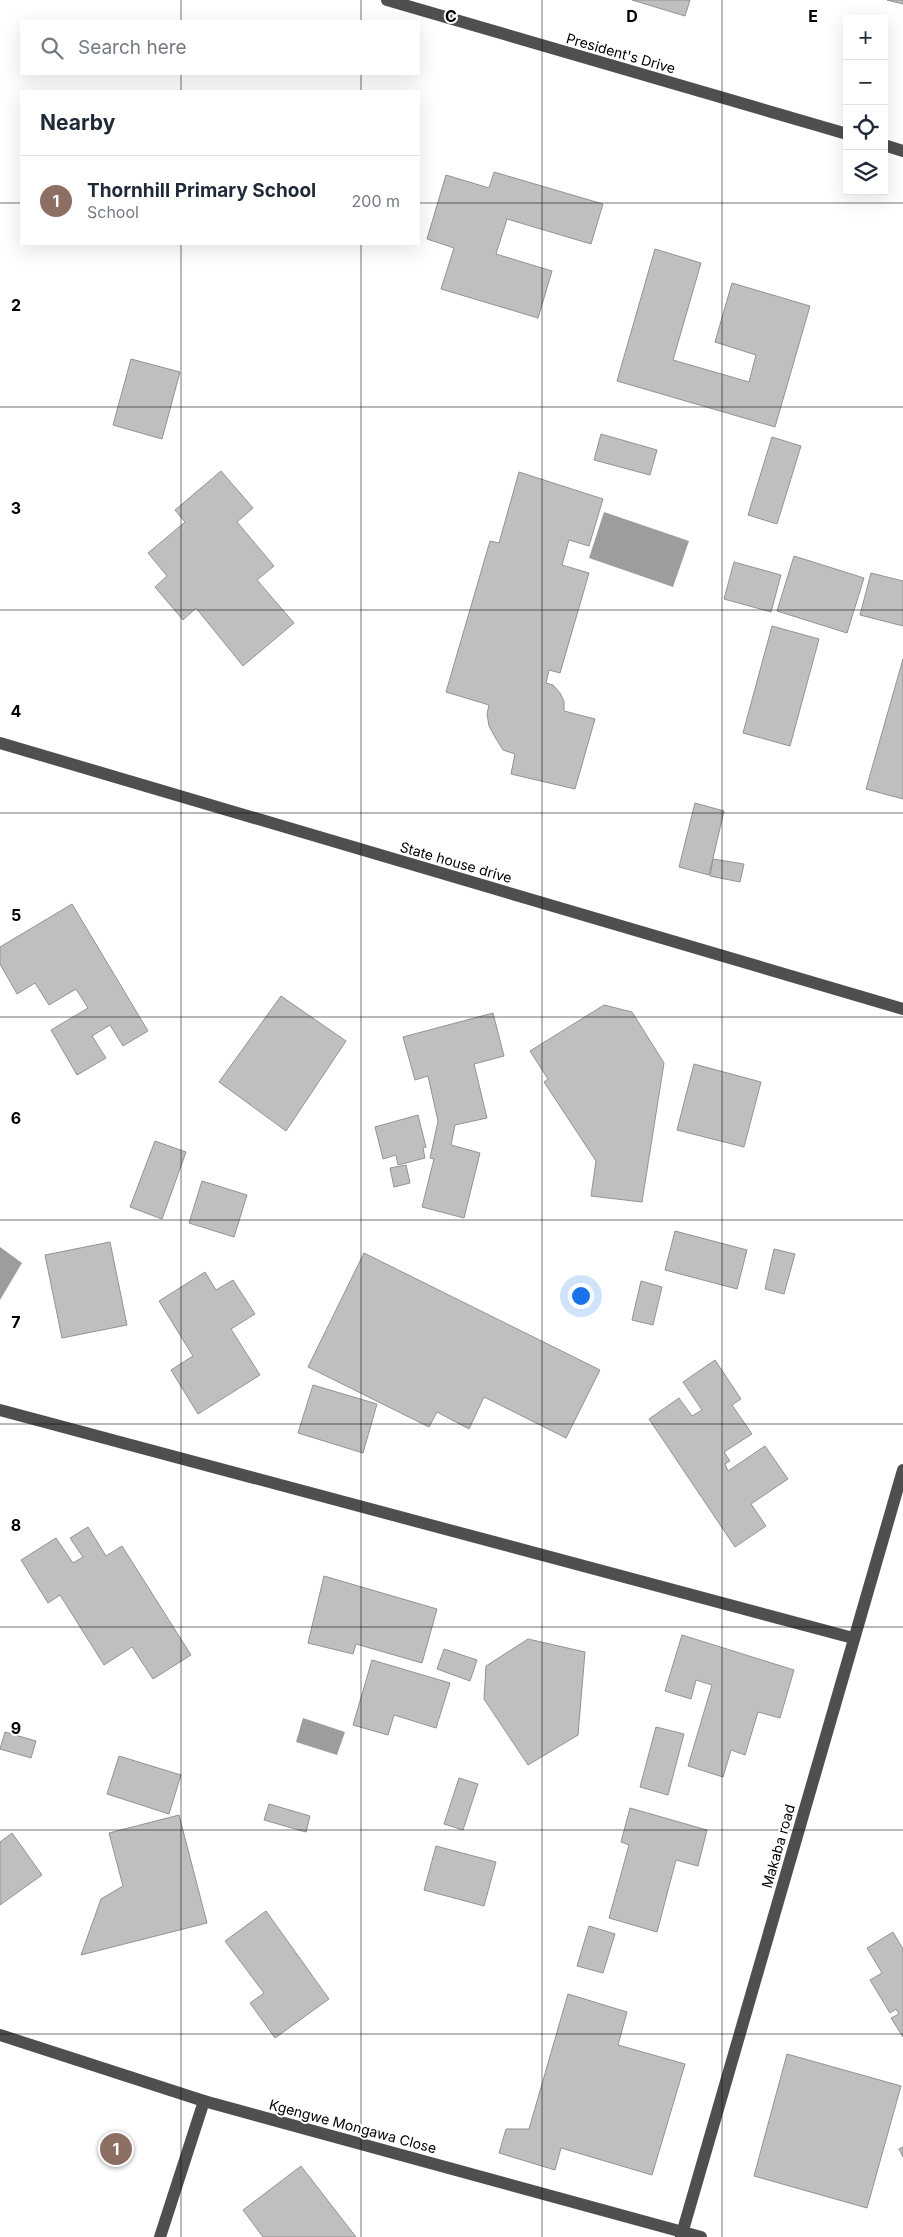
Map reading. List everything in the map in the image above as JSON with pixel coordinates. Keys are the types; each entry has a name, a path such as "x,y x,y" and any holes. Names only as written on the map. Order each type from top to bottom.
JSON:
{"street":[{"name":"President's Drive","path":"387,0 843,133"},
{"path":"888,146 903,151"},
{"name":"State house drive","path":"0,743 903,1009"},
{"path":"0,1410 853,1638"},
{"name":"Makaba road","path":"682,2234 903,1470"},
{"name":"Kgengwe Mongawa Close","path":"0,2035 204,2101 682,2234 701,2237"},
{"path":"160,2237 204,2101"}],"shaded area":[{"path":"604,512 689,541 673,587 589,558"},
{"path":"0,1247 22,1263 0,1300"},
{"path":"303,1718 345,1732 337,1755 296,1742"}],"building":[{"path":"632,0 690,0 685,16"},
{"path":"887,0 903,0 903,4"},
{"path":"494,172 603,204 591,244 507,219 496,254 552,271 538,318 441,289 454,248 427,239 446,175 489,188"},
{"path":"655,249 701,263 673,360 749,382 756,355 715,342 732,283 810,306 775,427 617,381"},
{"path":"131,359 180,372 162,439 113,425"},
{"path":"601,434 657,450 650,475 594,460"},
{"path":"772,437 801,446 777,524 748,515"},
{"path":"221,471 253,508 237,522 274,566 257,580 294,623 243,666 196,608 183,620 155,587 167,576 148,553 185,522 175,510"},
{"path":"519,472 603,499 589,546 569,540 562,565 589,573 560,673 549,670 546,683 553,685 560,693 564,701 564,711 595,719 575,789 511,774 515,754 503,750 489,726 487,714 489,705 446,692 490,541 499,543"},
{"path":"794,556 864,578 847,633 777,611"},
{"path":"734,562 781,575 771,612 724,599"},
{"path":"871,573 903,581 903,626 860,615"},
{"path":"772,626 819,639 790,746 743,733"},
{"path":"903,659 903,799 866,789"},
{"path":"695,803 724,811 709,875 679,867"},
{"path":"713,859 744,864 740,882 710,876"},
{"path":"72,904 148,1031 123,1046 110,1025 92,1036 106,1058 77,1075 51,1030 88,1008 76,989 49,1005 35,983 17,994 0,964 0,947"},
{"path":"281,996 346,1041 286,1131 219,1082"},
{"path":"604,1005 632,1012 664,1063 642,1202 591,1196 596,1161 544,1082 548,1079 530,1051"},
{"path":"493,1013 504,1056 474,1064 487,1118 455,1125 451,1145 480,1153 464,1218 422,1207 434,1159 430,1158 438,1121 428,1076 415,1080 403,1037"},
{"path":"694,1064 761,1082 744,1147 677,1130"},
{"path":"418,1115 426,1147 423,1148 425,1158 398,1165 396,1155 383,1159 375,1127"},
{"path":"155,1141 186,1152 162,1219 130,1207"},
{"path":"406,1165 410,1183 394,1187 390,1168"},
{"path":"202,1181 247,1195 234,1237 189,1223"},
{"path":"675,1231 747,1250 737,1289 665,1270"},
{"path":"110,1242 127,1325 62,1338 45,1255"},
{"path":"774,1249 795,1254 784,1294 765,1289"},
{"path":"364,1253 600,1370 566,1438 484,1397 469,1429 437,1412 429,1427 308,1367"},
{"path":"205,1272 216,1290 233,1280 255,1314 231,1329 260,1375 198,1414 171,1370 193,1356 159,1301"},
{"path":"641,1281 662,1287 653,1325 632,1320"},
{"path":"715,1360 741,1399 732,1405 752,1434 724,1452 730,1461 725,1464 728,1471 765,1446 788,1479 751,1504 766,1526 735,1547 649,1419 679,1398 692,1416 702,1410 683,1382"},
{"path":"313,1385 377,1404 363,1453 298,1433"},
{"path":"88,1527 106,1556 122,1546 191,1655 153,1679 132,1647 104,1665 60,1595 48,1603 21,1560 56,1538 73,1563 83,1557 70,1538"},
{"path":"324,1576 437,1609 422,1663 356,1644 353,1654 308,1643"},
{"path":"682,1635 794,1670 780,1718 758,1712 745,1755 731,1750 723,1777 688,1766 712,1685 696,1680 691,1699 665,1691"},
{"path":"528,1639 585,1652 578,1735 528,1765 484,1699 486,1666"},
{"path":"444,1649 477,1660 470,1681 437,1669"},
{"path":"372,1660 450,1683 436,1728 394,1715 388,1735 353,1725"},
{"path":"656,1727 684,1734 668,1795 640,1787"},
{"path":"5,1732 36,1741 31,1758 0,1749"},
{"path":"119,1756 181,1775 169,1814 107,1794"},
{"path":"459,1778 478,1784 463,1830 444,1824"},
{"path":"269,1804 310,1816 306,1832 264,1820"},
{"path":"630,1808 707,1830 698,1866 676,1860 657,1932 609,1918 629,1845 621,1842"},
{"path":"179,1815 207,1923 81,1955 101,1899 123,1886 109,1833"},
{"path":"12,1833 42,1875 0,1905 0,1842"},
{"path":"436,1846 496,1862 484,1906 424,1890"},
{"path":"266,1911 329,1999 275,2038 250,2003 264,1993 225,1941"},
{"path":"589,1926 615,1934 603,1973 577,1966"},
{"path":"893,1932 903,1949 903,2037 891,2018 899,2014 896,2009 890,2013 870,1980 882,1973 867,1948"},
{"path":"568,1994 627,2012 618,2045 685,2064 652,2175 561,2148 555,2170 499,2153 506,2129 529,2129"},
{"path":"787,2054 901,2086 867,2208 754,2176"},
{"path":"903,2147 903,2157 899,2149"},
{"path":"301,2166 356,2237 263,2237 243,2210"}],"place":[{"name":"Thornhill Primary School","path":"116,2149"}]}
